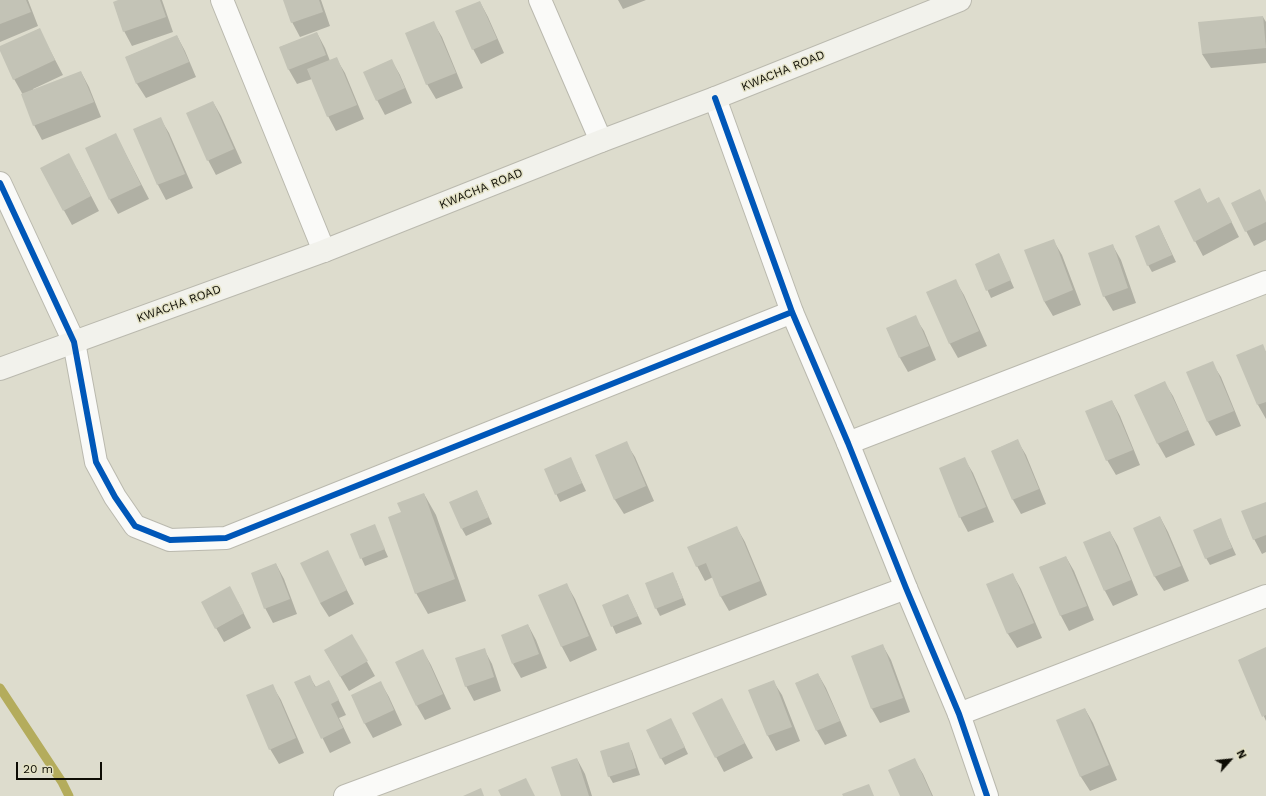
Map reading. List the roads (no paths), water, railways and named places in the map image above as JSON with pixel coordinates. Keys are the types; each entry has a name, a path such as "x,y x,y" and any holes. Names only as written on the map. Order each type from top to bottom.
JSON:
{"main road":[{"name":"KWACHA ROAD","path":"0,369 324,251 601,141 715,98 960,0"}],"street":[{"path":"222,0 324,251"},
{"path":"540,0 601,141"},
{"path":"715,98 792,312 848,443 906,588 959,714 987,796"},
{"path":"0,183 74,342 96,462 115,498 134,526 170,540 226,538 792,312"},
{"path":"848,443 1266,282"},
{"path":"345,796 906,588"},
{"path":"959,714 1266,596"}],"waterway":[{"path":"0,688 62,782 69,796"}]}
